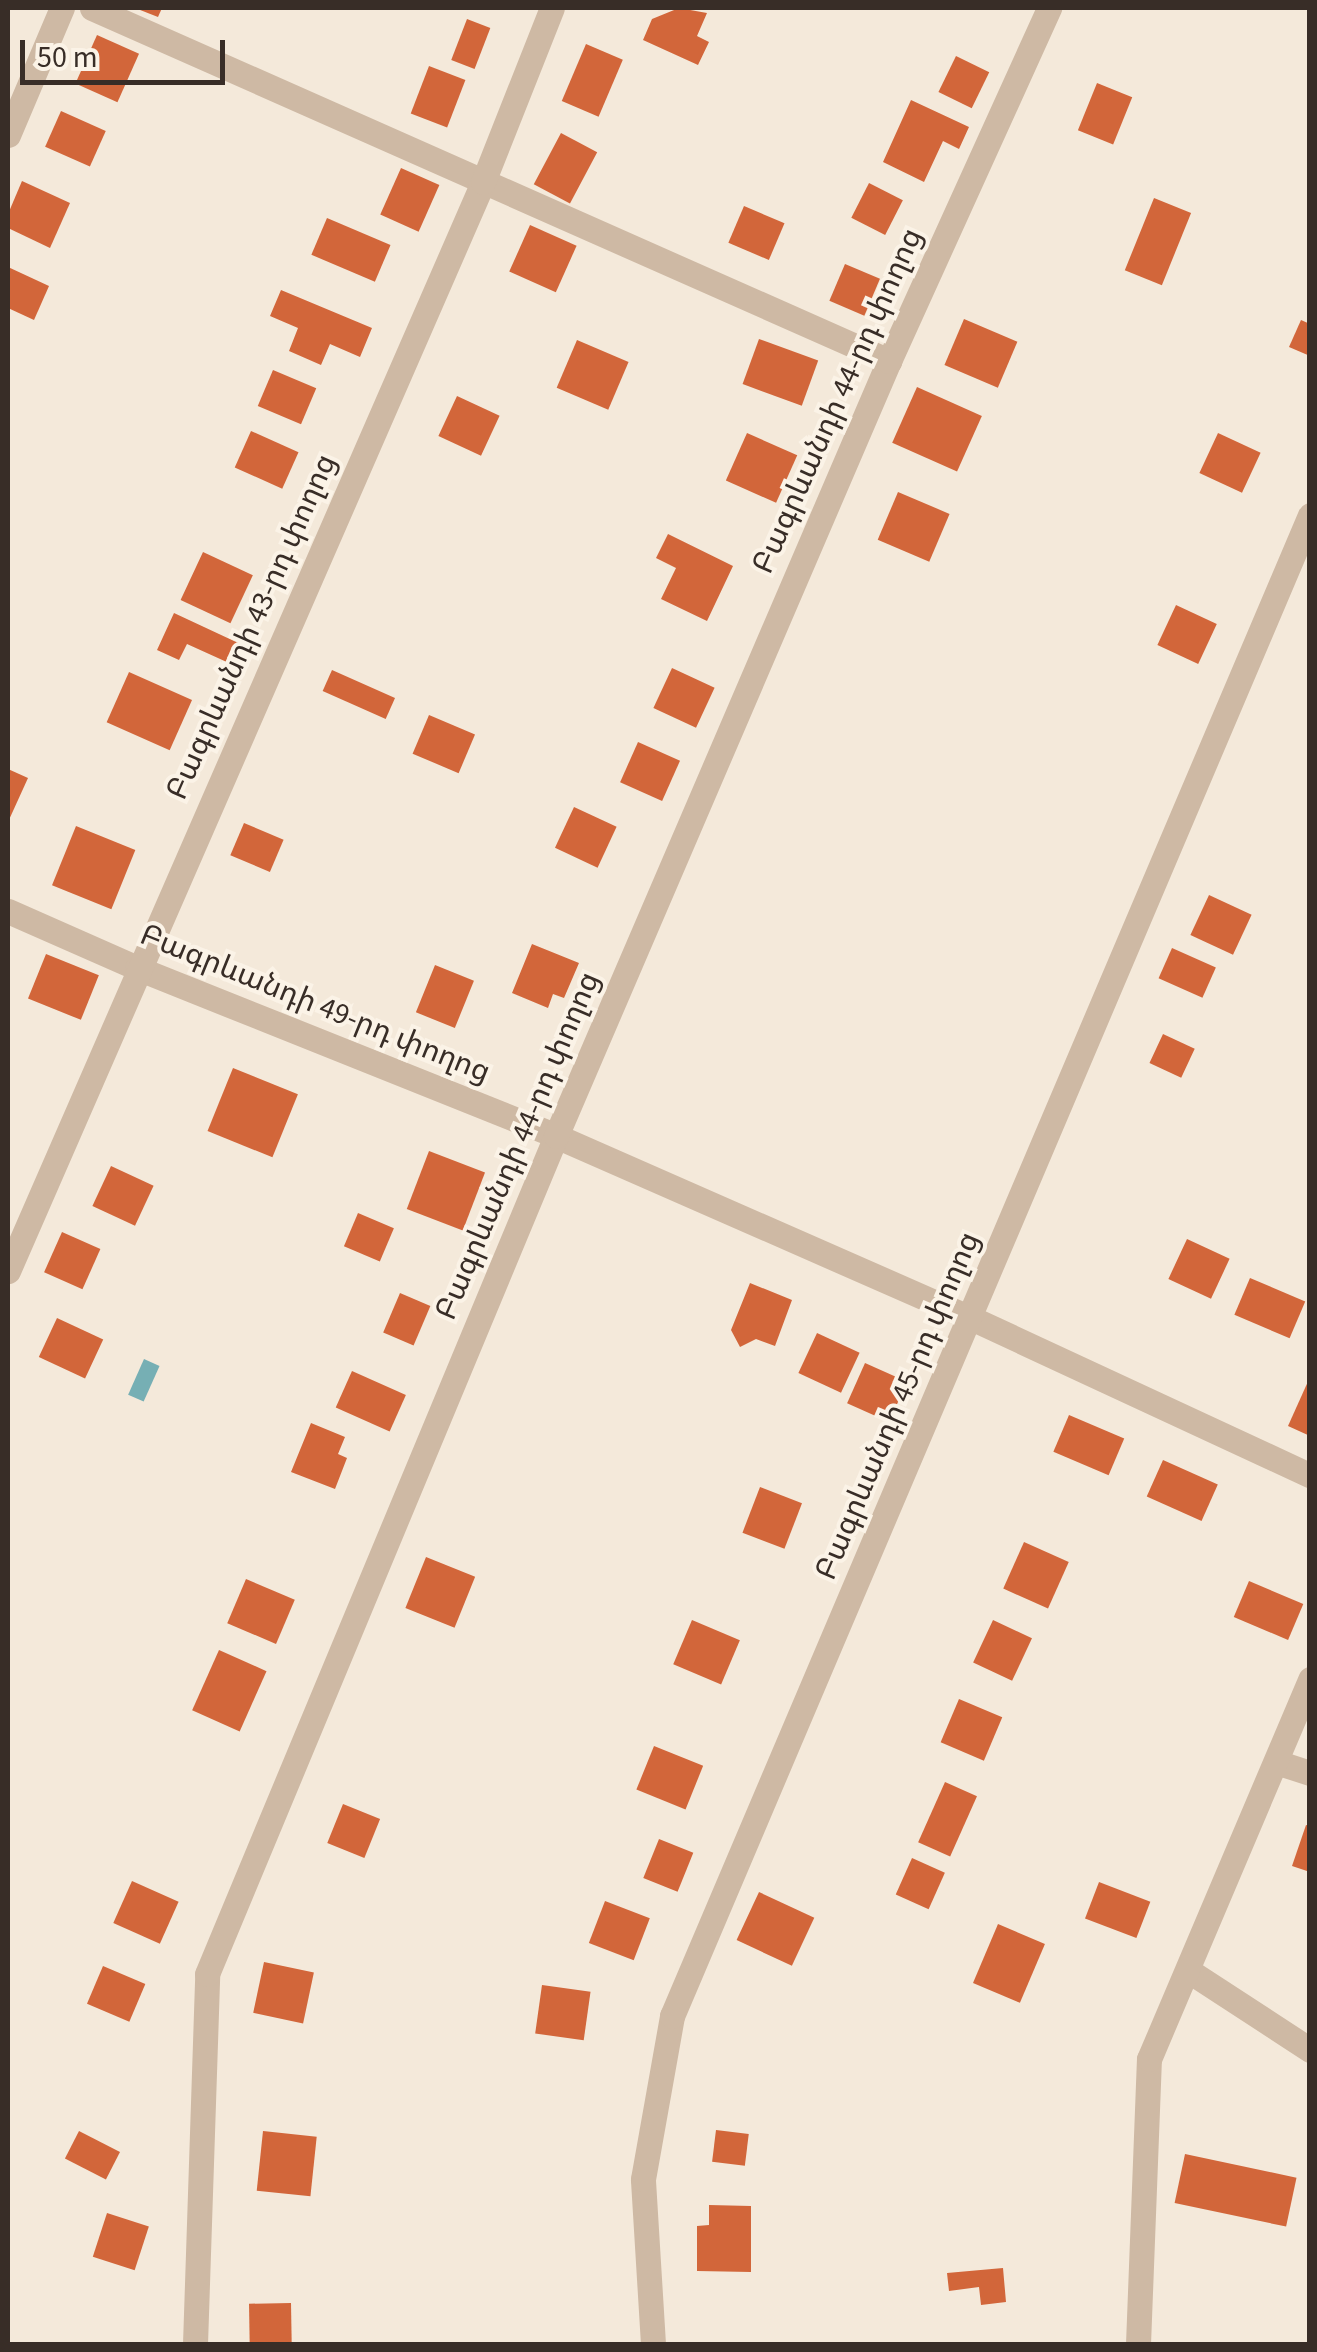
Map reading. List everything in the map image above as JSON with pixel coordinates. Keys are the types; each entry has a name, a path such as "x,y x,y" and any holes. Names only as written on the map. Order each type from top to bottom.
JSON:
{"street":[{"path":"8,135 62,8"},
{"path":"92,8 889,361"},
{"name":"Բագրևանդի 43-րդ փողոց","path":"8,1270 483,182 552,8"},
{"name":"Բագրևանդի 44-րդ փողոց","path":"195,2344 206,1974 556,1136 889,361 1049,8"},
{"name":"Բագրևանդի 45-րդ փողոց","path":"653,2344 643,2179 672,2016 1310,515"},
{"name":"Բագրևանդի 49-րդ փողոց","path":"8,912 137,968 556,1136 971,1318 1310,1475"},
{"path":"1138,2344 1149,2059 1310,1679"},
{"path":"1276,1762 1310,1772"},
{"path":"1189,1971 1310,2050"}],"water":[{"path":"144,1359 160,1366 144,1402 128,1395"}],"building":[{"path":"135,8 162,8 158,17"},
{"path":"679,8 707,13 697,36 709,42 698,65 643,40 652,19"},
{"path":"467,19 490,28 475,69 451,60"},
{"path":"97,35 139,54 117,102 75,83"},
{"path":"586,44 623,60 599,117 562,101"},
{"path":"956,56 989,72 972,108 938,92"},
{"path":"429,66 465,80 447,128 411,114"},
{"path":"1097,83 1132,97 1113,145 1078,130"},
{"path":"911,100 969,127 959,149 943,141 924,182 883,162"},
{"path":"61,111 106,131 90,167 45,147"},
{"path":"561,133 597,152 570,203 534,184"},
{"path":"401,168 439,185 419,232 380,215"},
{"path":"22,181 70,203 50,248 8,228 8,214"},
{"path":"869,183 903,200 885,235 851,218"},
{"path":"1154,198 1191,213 1162,285 1125,270"},
{"path":"744,206 785,223 769,260 728,243"},
{"path":"327,218 391,245 375,282 311,255"},
{"path":"530,225 577,246 556,292 509,272"},
{"path":"845,264 880,279 864,316 829,301"},
{"path":"8,267 49,286 34,320 8,308"},
{"path":"281,290 372,328 360,357 330,344 321,365 289,351 298,328 270,316"},
{"path":"964,319 1017,342 998,388 944,365"},
{"path":"1301,320 1310,324 1310,356 1289,347"},
{"path":"759,339 818,361 802,406 743,384"},
{"path":"577,340 629,362 608,410 557,388"},
{"path":"273,370 316,388 301,424 258,406"},
{"path":"917,387 982,416 957,472 892,443"},
{"path":"457,396 500,416 481,456 438,436"},
{"path":"251,431 299,452 282,489 235,468"},
{"path":"747,433 797,455 776,503 726,481"},
{"path":"1218,433 1261,453 1242,493 1199,473"},
{"path":"898,492 950,514 929,562 878,540"},
{"path":"668,534 733,566 707,621 661,599 676,568 656,558"},
{"path":"203,552 253,575 230,623 181,600"},
{"path":"1176,605 1217,624 1198,664 1157,645"},
{"path":"174,613 249,648 240,668 187,644 179,660 157,650"},
{"path":"672,668 715,688 696,728 653,708"},
{"path":"332,670 395,698 386,719 323,691"},
{"path":"129,672 192,700 170,750 107,722"},
{"path":"429,715 475,735 459,773 413,754"},
{"path":"638,742 680,761 662,801 620,782"},
{"path":"8,769 28,778 8,822"},
{"path":"574,807 617,827 598,868 555,848"},
{"path":"244,823 284,840 270,872 230,855"},
{"path":"76,826 135,850 111,909 52,885"},
{"path":"1209,895 1252,915 1233,955 1190,935"},
{"path":"532,944 579,963 564,998 553,994 548,1008 512,993"},
{"path":"1172,948 1216,968 1202,998 1159,978"},
{"path":"46,954 99,975 81,1020 28,999"},
{"path":"435,965 474,981 455,1028 416,1012"},
{"path":"1163,1034 1195,1049 1181,1078 1149,1063"},
{"path":"233,1068 298,1094 272,1157 208,1131"},
{"path":"429,1151 485,1173 463,1230 407,1209"},
{"path":"111,1166 154,1186 135,1226 92,1206"},
{"path":"358,1213 394,1228 380,1261 344,1246"},
{"path":"62,1232 100,1249 82,1289 44,1272"},
{"path":"1187,1239 1230,1259 1211,1299 1168,1279"},
{"path":"1250,1278 1305,1301 1290,1338 1234,1315"},
{"path":"750,1283 792,1300 775,1346 756,1339 740,1347 731,1330"},
{"path":"400,1293 430,1306 414,1345 383,1333"},
{"path":"57,1318 103,1340 85,1379 39,1357"},
{"path":"817,1333 860,1353 841,1393 798,1373"},
{"path":"865,1363 907,1382 889,1422 847,1403"},
{"path":"352,1371 406,1395 390,1432 336,1408"},
{"path":"1310,1377 1310,1436 1288,1426"},
{"path":"1069,1415 1124,1438 1109,1475 1053,1452"},
{"path":"311,1423 345,1437 338,1454 347,1458 335,1489 291,1472"},
{"path":"1163,1460 1218,1484 1202,1521 1147,1497"},
{"path":"760,1487 802,1503 784,1549 742,1533"},
{"path":"1024,1542 1069,1562 1048,1609 1003,1589"},
{"path":"426,1557 475,1577 455,1628 405,1608"},
{"path":"246,1579 295,1600 276,1644 227,1623"},
{"path":"1249,1581 1303,1604 1288,1640 1234,1617"},
{"path":"692,1620 740,1640 721,1685 673,1664"},
{"path":"993,1620 1032,1638 1012,1681 973,1663"},
{"path":"219,1650 267,1671 240,1731 192,1710"},
{"path":"959,1699 1002,1717 984,1761 941,1742"},
{"path":"654,1746 703,1766 686,1809 636,1790"},
{"path":"945,1782 977,1796 950,1857 918,1842"},
{"path":"343,1804 380,1819 364,1858 327,1843"},
{"path":"1306,1825 1310,1826 1310,1872 1292,1866"},
{"path":"659,1839 693,1853 678,1892 643,1878"},
{"path":"912,1858 945,1873 929,1909 896,1895"},
{"path":"132,1881 179,1902 160,1944 113,1923"},
{"path":"1099,1882 1150,1902 1136,1938 1085,1918"},
{"path":"759,1892 814,1918 792,1966 737,1940"},
{"path":"605,1901 650,1918 634,1960 589,1943"},
{"path":"998,1924 1045,1944 1020,2003 973,1983"},
{"path":"264,1962 314,1973 303,2023 253,2013"},
{"path":"103,1966 145,1984 129,2022 87,2004"},
{"path":"542,1985 591,1992 584,2040 535,2034"},
{"path":"716,2130 749,2134 745,2166 712,2162"},
{"path":"79,2131 120,2152 106,2180 65,2159"},
{"path":"263,2131 317,2137 310,2196 257,2191"},
{"path":"1185,2154 1297,2178 1286,2227 1175,2203"},
{"path":"709,2205 751,2206 751,2272 697,2271 697,2226 709,2225"},
{"path":"107,2213 149,2227 135,2270 93,2257"},
{"path":"1003,2268 1006,2302 981,2305 979,2287 949,2291 947,2273"},
{"path":"291,2303 292,2343 250,2344 249,2304"}]}
